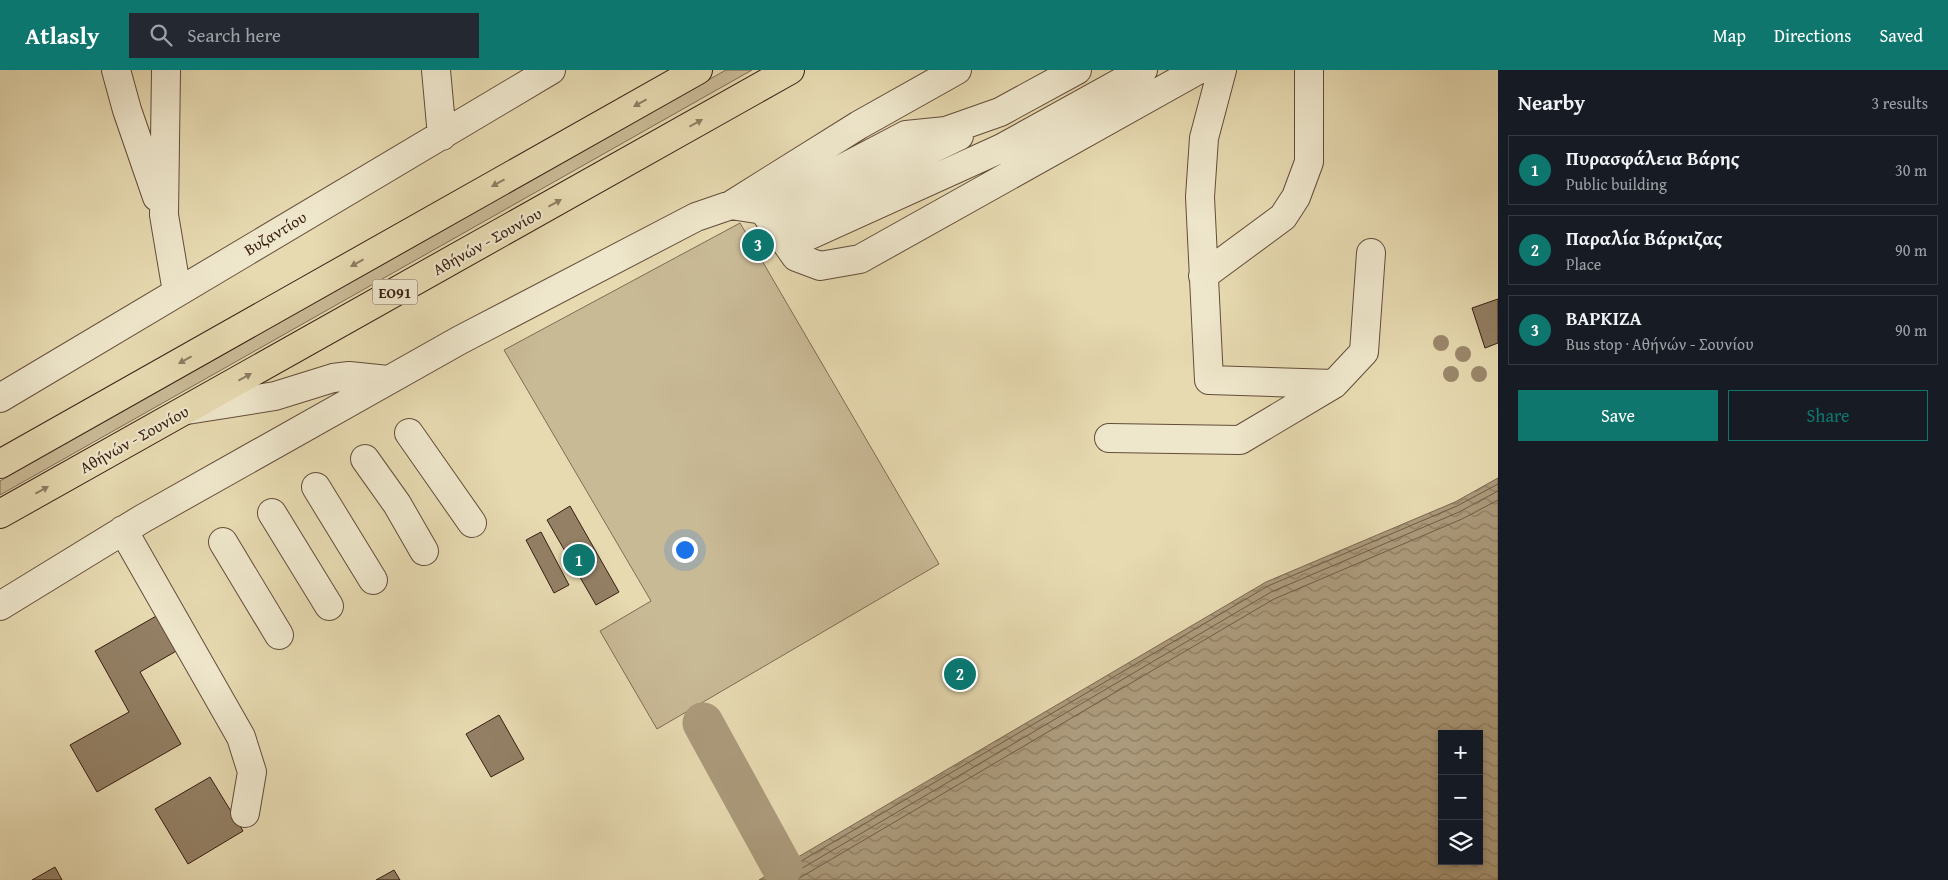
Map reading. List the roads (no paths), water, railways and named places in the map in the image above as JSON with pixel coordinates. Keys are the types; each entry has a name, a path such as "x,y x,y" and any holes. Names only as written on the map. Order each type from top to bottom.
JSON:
{"main road":[{"name":"ΕΟ91","path":"0,464 698,70"},
{"name":"Αθήνών - Σουνίου","path":"0,514 790,70"}],"street":[{"path":"116,70 127,110 164,215 177,292"},
{"path":"164,215 166,70"},
{"path":"436,70 442,136"},
{"name":"Βυζαντίου","path":"0,392 177,292 551,70"},
{"path":"0,606 123,530 460,340 696,217 732,205 890,108 957,70"},
{"path":"775,228 953,133 1000,112 1077,70"},
{"path":"775,228 1002,148 1143,70"},
{"path":"732,205 775,228 796,257 820,266 860,259 1198,70"},
{"path":"1222,70 1204,138 1200,198 1209,380 1334,384"},
{"path":"1203,276 1283,217 1296,197 1309,162 1309,70"},
{"path":"890,108 953,133 1002,148 1035,161"},
{"path":"1109,438 1240,440 1334,384 1364,352 1370,253"},
{"path":"185,410 275,396 333,378 349,376 388,380"},
{"path":"409,433 472,523"},
{"path":"365,459 397,504 424,551"},
{"path":"316,487 374,580"},
{"path":"272,513 329,606"},
{"path":"123,530 241,737 252,772 245,813"},
{"path":"223,542 279,635"}],"water":[{"path":"1498,478 1498,880 759,880 1266,582 1455,502"}],"waterway":[{"path":"703,723 782,867"}],"place":[{"name":"ΒΑΡΚΙΖΑ","path":"758,245"},
{"name":"Πυρασφάλεια Βάρης","path":"579,560"},
{"name":"Παραλία Βάρκιζας","path":"960,674"}]}
